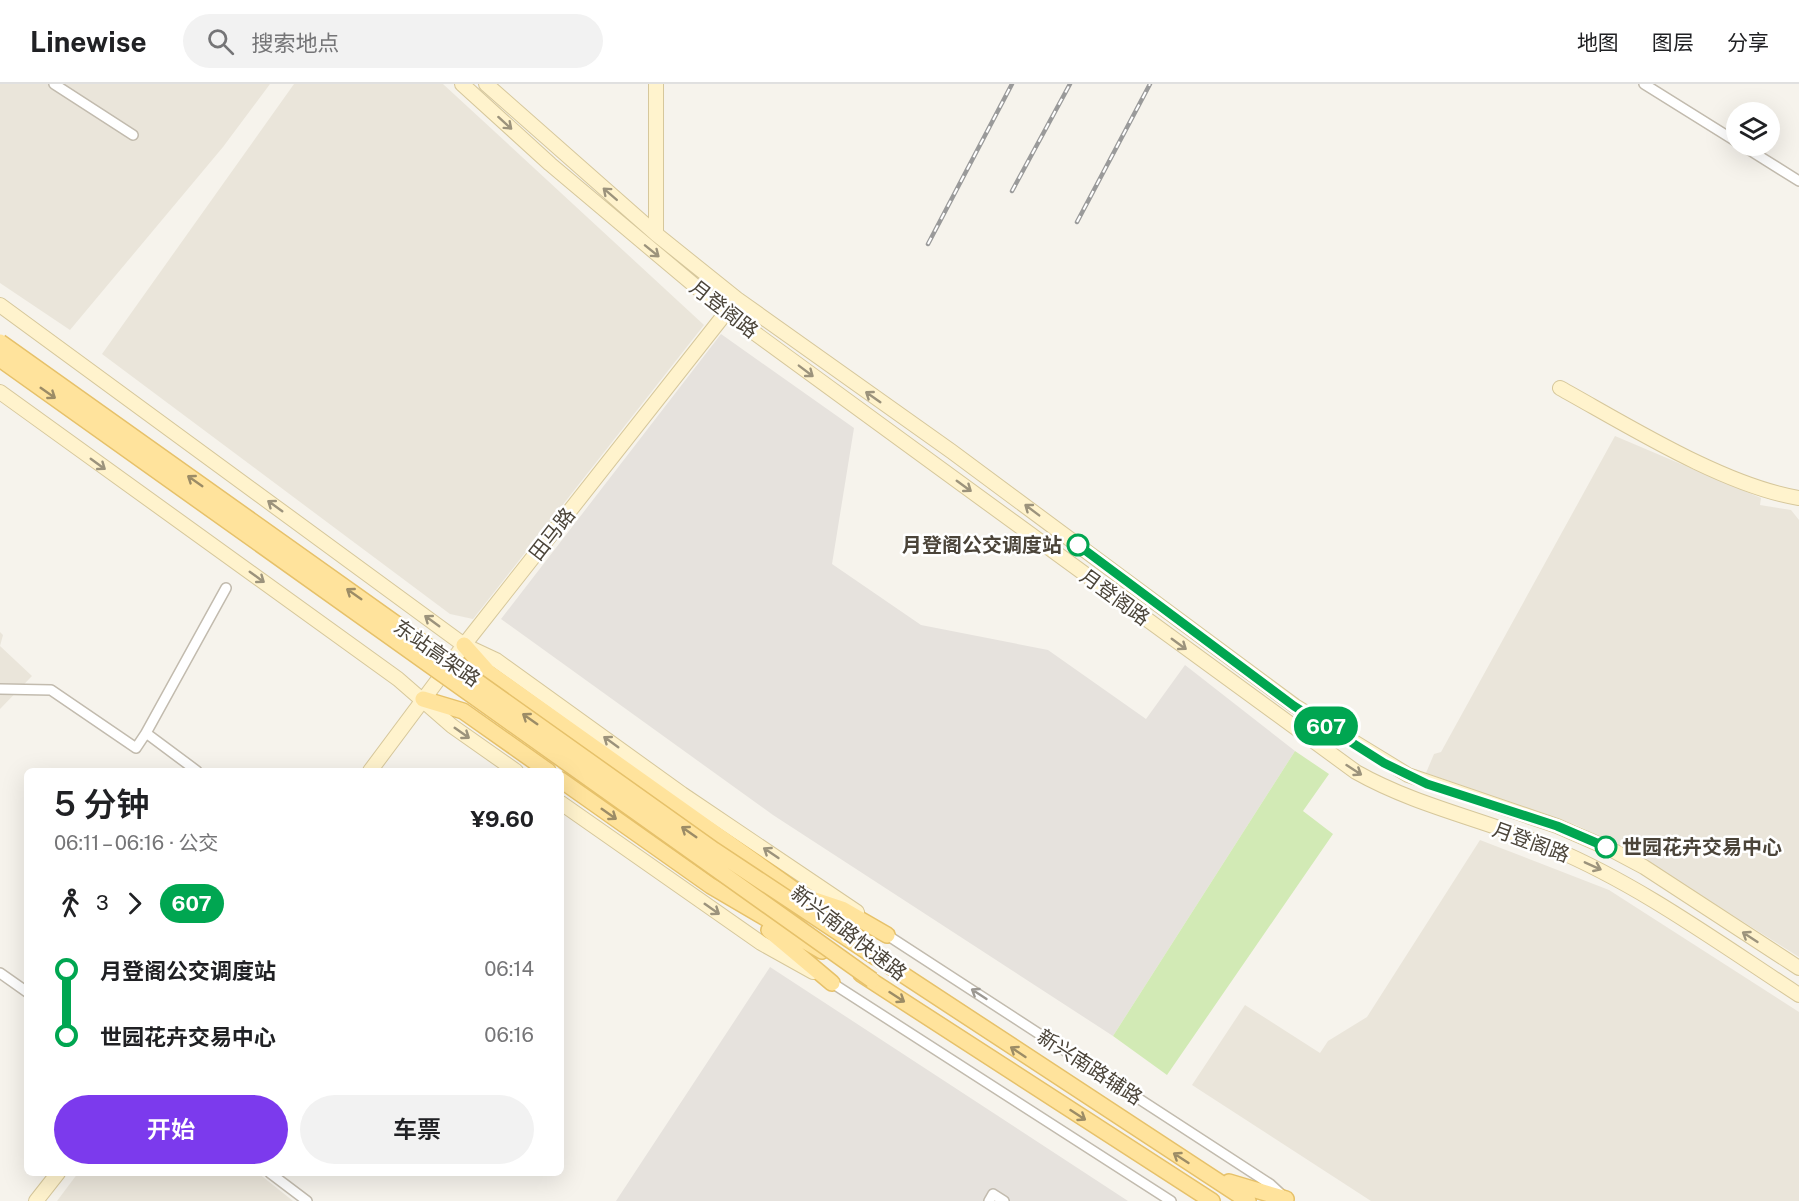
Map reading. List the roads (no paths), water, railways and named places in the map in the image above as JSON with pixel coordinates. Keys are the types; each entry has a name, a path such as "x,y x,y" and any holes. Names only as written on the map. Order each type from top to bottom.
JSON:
{"main road":[{"name":"月登阁路","path":"462,84 549,164 726,312 1356,772 1400,795 1550,847 1602,870 1799,995"},
{"name":"月登阁路","path":"486,84 656,234 736,298 951,451 1294,706 1384,763 1427,784 1557,826 1612,850 1644,867 1799,968"},
{"path":"656,84 656,234"},
{"name":"田马路","path":"372,768 464,645 736,298"},
{"path":"0,305 464,645 496,660 887,935"},
{"name":"东站高架路","path":"0,342 714,850 877,958"},
{"name":"东站高架路","path":"0,359 872,981"},
{"path":"1560,388 1668,447 1732,477 1781,495 1799,498"},
{"path":"0,392 423,699 452,726 512,768"},
{"name":"新兴南路快速路","path":"464,645 488,672 803,896 877,958 1248,1201"},
{"path":"423,699 463,711 544,768"},
{"name":"新兴南路快速路","path":"564,782 711,886 872,981 1207,1199"},
{"path":"564,805 761,943 832,983"},
{"path":"711,886 792,947 832,983"},
{"path":"803,896 842,909 887,935"},
{"path":"36,1201 56,1176"},
{"path":"1210,1177 1288,1200"}],"street":[{"path":"54,84 134,135"},
{"path":"1644,84 1726,135"},
{"path":"1759,156 1799,181"},
{"path":"0,689 51,690 136,748 226,588"},
{"path":"146,733 193,768"},
{"name":"新兴南路辅路","path":"887,935 1270,1184 1288,1200"},
{"path":"0,973 24,990"},
{"path":"832,983 1172,1201"},
{"path":"274,1176 306,1201"},
{"path":"989,1201 993,1194 1004,1201"}],"railway":[{"path":"928,244 1012,84"},
{"path":"1012,191 1070,84"},
{"path":"1077,222 1150,84"}],"place":[{"name":"月登阁公交调度站","path":"1078,545"},
{"name":"世园花卉交易中心","path":"1606,847"}]}
